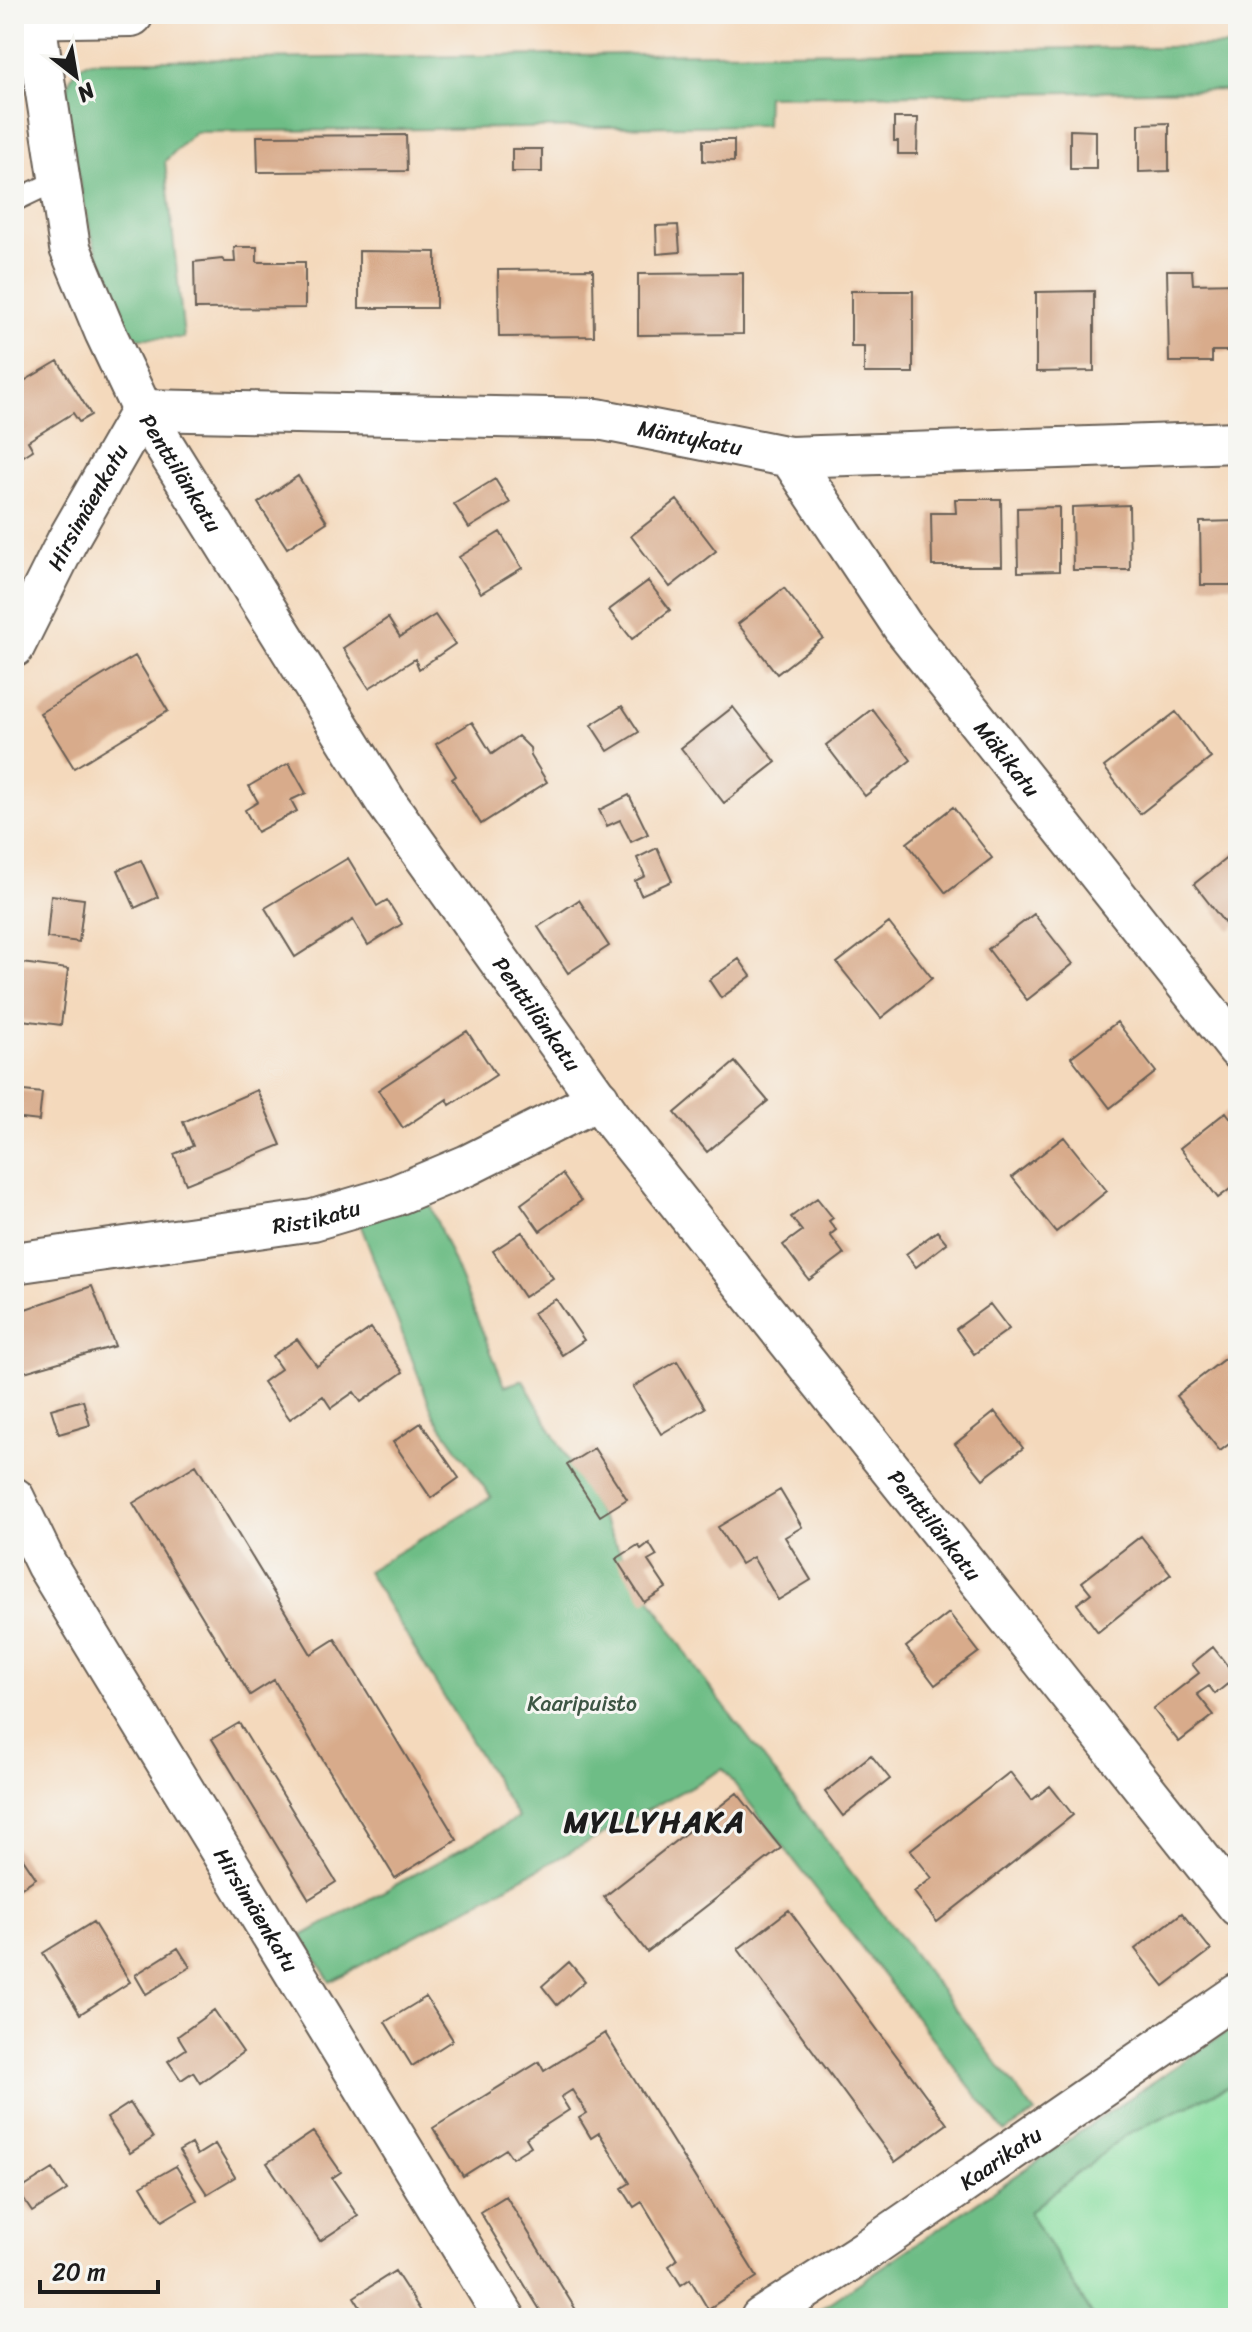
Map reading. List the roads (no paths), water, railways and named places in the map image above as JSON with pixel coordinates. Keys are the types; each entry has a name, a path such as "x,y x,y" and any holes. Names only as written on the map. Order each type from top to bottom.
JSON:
{"main road":[{"path":"27,15 131,14"}],"street":[{"name":"Penttilänkatu","path":"27,15 70,248 105,332 142,410 386,802 599,1099 1238,1906"},
{"name":"Mäntykatu","path":"142,410 598,419 790,457 1238,442"},
{"name":"Hirsimäenkatu","path":"14,647 67,541 142,410"},
{"name":"Mäkikatu","path":"790,457 903,627 1238,1049"},
{"name":"Ristikatu","path":"14,1263 313,1220 394,1196 468,1165 599,1099"},
{"name":"Hirsimäenkatu","path":"14,1498 50,1571 505,2318"},
{"name":"Kaarikatu","path":"761,2318 868,2249 1238,1994"}],"lane":[{"path":"14,201 58,180"}],"district":[{"name":"MYLLYHAKA","path":"655,1822"}],"park label":[{"name":"Kaaripuisto","path":"582,1703"}]}
